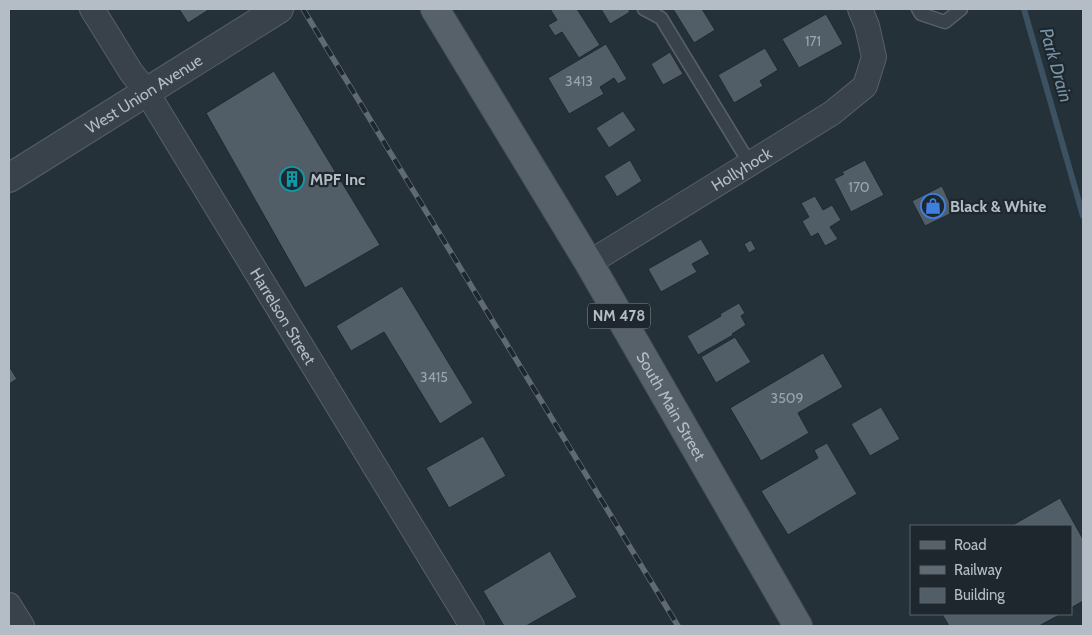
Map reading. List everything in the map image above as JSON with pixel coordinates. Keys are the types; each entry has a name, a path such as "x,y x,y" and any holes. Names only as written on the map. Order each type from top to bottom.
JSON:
{"main road":[{"name":"South Main Street","path":"435,9 589,263 798,626"}],"street":[{"name":"Harrelson Street","path":"92,9 131,72 146,91 472,626"},
{"name":"West Union Avenue","path":"9,178 279,9"},
{"name":"Hollyhock","path":"589,263 832,114 865,86 874,57 867,26 860,9"}],"lane":[{"path":"644,9 661,18 750,164"},
{"path":"918,9 920,14 945,22 961,9"}],"building":[{"path":"179,9 210,9 188,23"},
{"path":"550,9 577,9 600,45 579,58 562,32 555,36 548,25 557,20"},
{"path":"601,9 628,9 630,12 610,24"},
{"path":"673,9 702,9 715,30 694,43"},
{"path":"826,14 843,44 799,68 782,39"},
{"path":"606,44 627,79 618,84 614,78 600,87 604,94 569,114 548,78"},
{"path":"765,48 778,70 760,81 763,86 734,103 718,75"},
{"path":"670,52 683,74 663,85 651,64"},
{"name":"MPF Inc","path":"274,71 380,245 305,288 206,113"},
{"path":"623,111 636,130 609,148 596,128"},
{"path":"630,160 642,181 617,197 604,176"},
{"path":"865,160 884,195 851,212 834,179 844,174 842,172"},
{"name":"Black & White","path":"942,186 954,212 925,226 912,201"},
{"path":"815,196 823,210 832,205 841,220 830,227 838,239 825,246 818,233 811,237 802,221 809,217 801,203"},
{"path":"701,239 710,254 692,264 697,272 661,292 648,269"},
{"path":"751,240 756,249 749,253 744,244"},
{"path":"402,286 473,403 440,424 384,332 351,351 336,326"},
{"path":"739,303 745,313 741,316 746,325 733,335 698,355 687,336"},
{"path":"735,337 751,362 716,383 701,357"},
{"path":"823,353 843,387 798,413 809,433 761,461 730,408"},
{"path":"9,366 17,379 9,384"},
{"path":"881,407 900,439 870,456 851,424"},
{"path":"483,436 506,476 449,508 426,468"},
{"path":"827,443 857,494 788,535 761,491 818,458 814,450"},
{"path":"1060,498 1083,539 1083,601 1072,607 1072,525 1013,525"},
{"path":"550,551 577,597 526,626 504,626 483,591"},
{"path":"943,615 1059,615 1039,626 949,626"}],"waterway":[{"name":"Park Drain","path":"1024,9 1083,216"}],"railway":[{"path":"303,9 678,626"}],"place":[{"name":"MPF Inc","path":"292,179"},
{"name":"Black & White","path":"933,206"}]}
